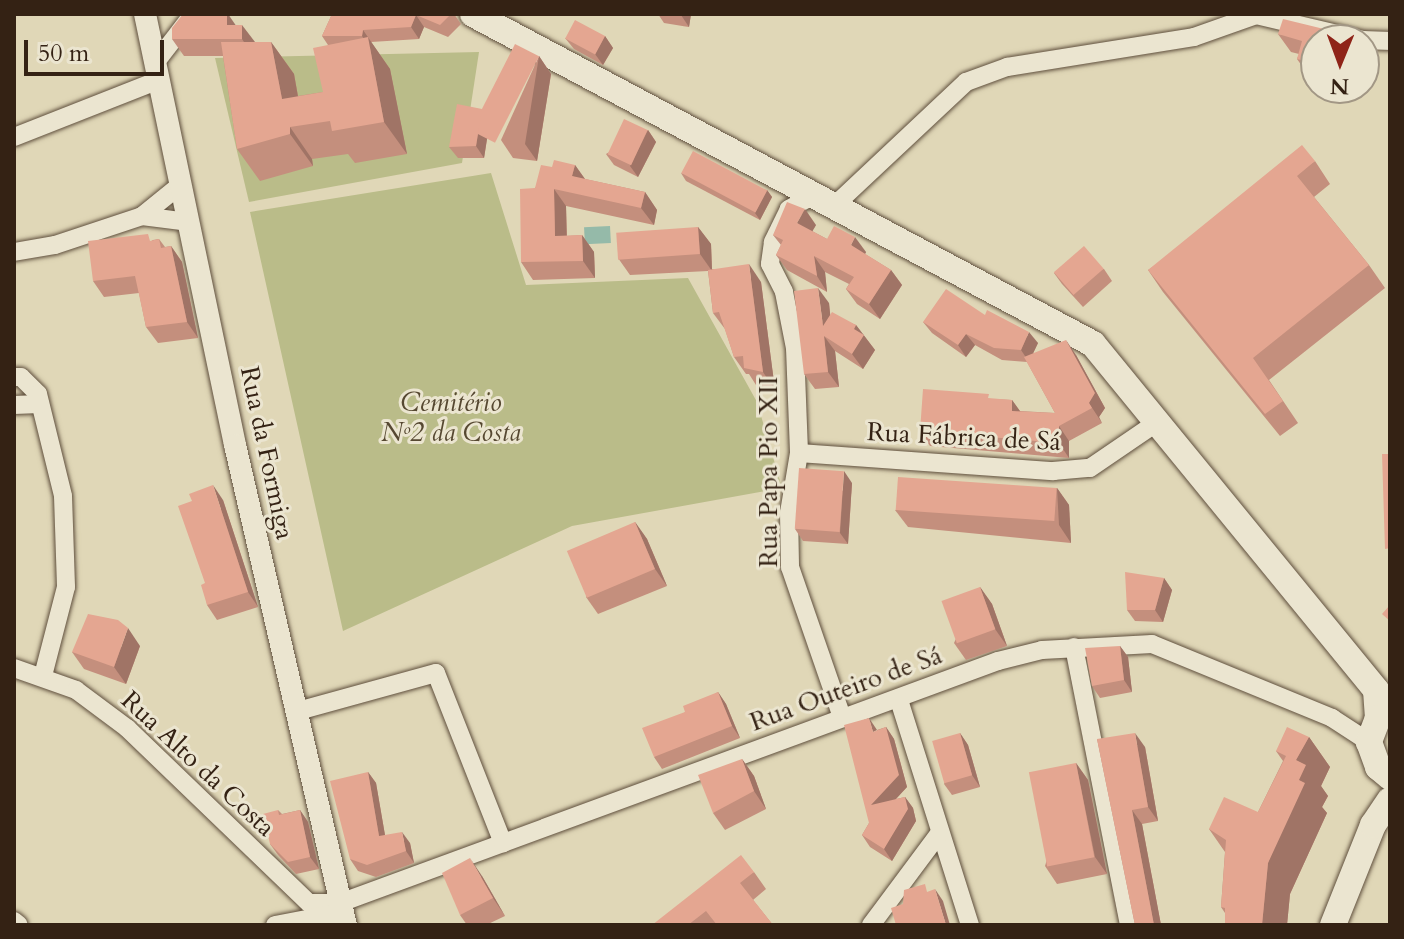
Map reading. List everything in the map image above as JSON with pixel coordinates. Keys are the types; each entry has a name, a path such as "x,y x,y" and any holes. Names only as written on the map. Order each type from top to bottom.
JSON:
{"main road":[{"path":"473,14 1093,344 1159,421 1378,717 1390,777"},
{"path":"1373,825 1378,717"},
{"path":"1333,925 1373,825 1390,800"}],"street":[{"name":"Rua da Formiga","path":"145,14 179,186 343,913"},
{"path":"14,137 157,71 193,14"},
{"name":"Rua Papa Pio XII","path":"842,717 790,567 789,513 799,453 795,348 784,292 770,264 773,242 789,209 824,201 966,82 1007,67 1194,37 1256,15 1300,25"},
{"path":"14,252 55,245 142,216 179,186"},
{"path":"142,216 188,222"},
{"path":"14,377 21,377 40,404 63,496 66,587 43,676"},
{"path":"14,405 40,404"},
{"name":"Rua Fábrica de Sá","path":"799,453 1053,471 1090,468 1159,421"},
{"name":"Rua Outeiro de Sá","path":"275,925 343,913 503,843 842,717 899,700 998,661 1074,647 1152,644 1332,718 1378,717"},
{"path":"1074,647 1129,925"},
{"name":"Rua Alto da Costa","path":"14,668 76,690 127,728 309,903 343,913"},
{"path":"298,711 436,673 503,843"},
{"path":"899,700 938,835 970,925"},
{"path":"871,925 938,835"},
{"path":"14,921 19,925"}],"green space":[{"path":"479,52 462,163 249,202 215,58"},
{"name":"Cemitério Nº2 da Costa","path":"491,173 526,285 688,278 757,402 782,488 572,526 343,631 250,212"}],"shaded area":[{"path":"610,226 611,243 585,244 584,227"}],"building":[{"path":"183,14 227,14 227,25 242,25 242,39 172,39 172,28"},
{"path":"332,14 451,14 440,25 416,15 411,27 363,30 362,36 322,36"},
{"path":"1283,19 1304,24 1300,24 1300,40 1278,34"},
{"path":"575,20 605,36 595,55 565,39"},
{"path":"368,37 384,122 332,131 330,121 290,127 290,134 237,149 221,42 271,42 282,99 323,92 313,48"},
{"path":"515,44 539,56 495,143 471,130"},
{"path":"457,104 482,109 476,146 449,147"},
{"path":"624,119 648,130 631,165 608,154"},
{"path":"1302,145 1315,161 1297,176 1369,265 1253,358 1283,401 1265,414 1148,270"},
{"path":"693,151 767,190 755,213 681,173"},
{"path":"554,160 575,165 572,176 645,192 641,208 554,189 555,236 582,235 583,261 521,262 520,189 535,188 541,165 552,167"},
{"path":"787,202 805,209 797,223 827,239 834,226 855,237 851,245 891,270 869,304 846,289 854,277 814,256 817,276 776,255 783,240 773,235"},
{"path":"698,227 700,254 618,260 616,233"},
{"path":"148,234 150,241 159,239 161,248 171,246 187,322 146,327 135,276 93,281 88,241"},
{"path":"1084,246 1104,269 1073,295 1054,272"},
{"path":"749,264 763,372 744,368 743,356 734,357 719,312 713,313 708,270"},
{"path":"818,288 823,326 832,312 856,325 854,329 864,335 852,354 824,336 828,372 804,374 794,291"},
{"path":"946,289 985,315 987,310 1029,332 1021,350 994,348 966,334 958,345 923,322"},
{"path":"1066,340 1095,393 1089,403 1092,408 1059,426 1059,443 920,431 923,389 989,394 988,398 1012,400 1012,411 1055,413 1024,357"},
{"path":"1382,454 1390,454 1390,548 1385,549"},
{"path":"799,468 844,471 840,532 795,529"},
{"path":"898,477 1057,488 1054,521 896,510"},
{"path":"213,485 248,592 207,605 201,585 205,583 178,506 192,501 189,494"},
{"path":"635,522 655,569 587,598 567,551"},
{"path":"1125,572 1164,578 1155,610 1127,610"},
{"path":"980,587 995,629 957,643 941,601"},
{"path":"1390,605 1390,621 1382,614"},
{"path":"88,614 118,620 128,628 114,667 72,652"},
{"path":"1120,646 1124,680 1092,686 1085,648"},
{"path":"718,692 732,726 654,757 642,728 685,712 683,706"},
{"path":"869,718 873,732 886,727 899,775 871,805 905,797 908,809 884,849 862,835 869,823 844,725"},
{"path":"1287,727 1309,737 1296,760 1306,765 1299,780 1305,783 1268,863 1262,925 1225,925 1225,908 1221,907 1226,840 1209,829 1224,797 1258,812 1286,756 1276,751"},
{"path":"960,733 972,775 944,783 932,741"},
{"path":"1135,733 1148,807 1132,810 1154,925 1135,925 1097,739"},
{"path":"742,759 754,791 713,813 698,775"},
{"path":"1076,763 1094,857 1047,866 1029,772"},
{"path":"368,772 379,836 402,832 406,851 367,865 350,859 330,781"},
{"path":"278,810 279,815 300,810 310,857 288,862 270,844 263,814"},
{"path":"741,855 754,872 740,883 773,925 717,925 706,911 688,925 652,925"},
{"path":"470,858 493,898 460,915 442,873"},
{"path":"925,884 927,892 935,889 946,925 896,925 891,908 903,904 904,890"}]}
